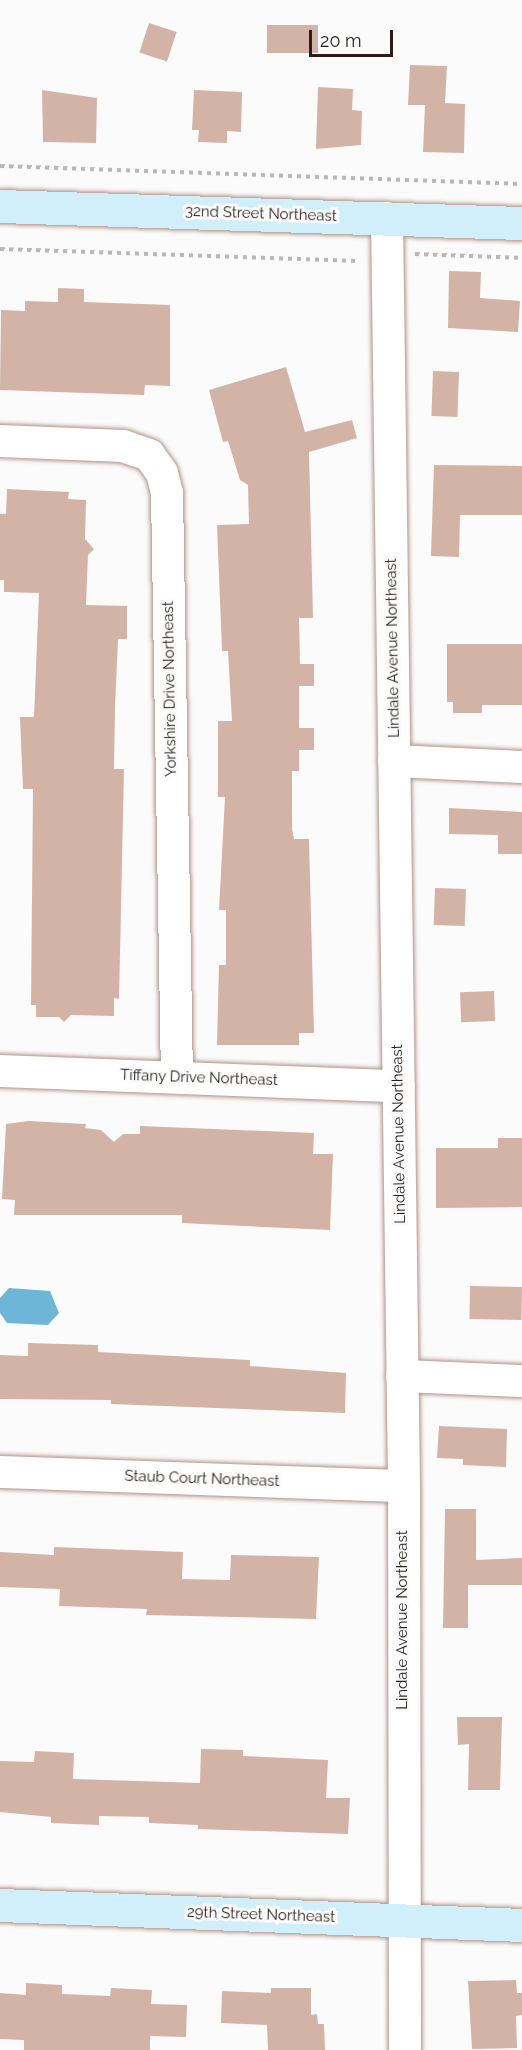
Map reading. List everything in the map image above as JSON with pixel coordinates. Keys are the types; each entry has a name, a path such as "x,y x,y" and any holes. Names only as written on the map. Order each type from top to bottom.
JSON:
{"main road":[{"name":"32nd Street Northeast","path":"0,206 522,223"},
{"name":"29th Street Northeast","path":"0,1905 522,1925"}],"street":[{"name":"Lindale Avenue Northeast","path":"387,218 404,1486 402,1921 405,2050"},
{"name":"Yorkshire Drive Northeast","path":"0,441 123,446 148,455 162,473 167,504 177,1077"},
{"path":"394,761 522,767"},
{"name":"Tiffany Drive Northeast","path":"0,1071 399,1086"},
{"path":"402,1376 522,1381"},
{"name":"Staub Court Northeast","path":"0,1472 404,1486"}],"path":[{"path":"0,166 522,184"},
{"path":"0,249 352,263 365,256"},
{"path":"415,254 522,258"}],"water":[{"path":"9,1288 50,1291 59,1313 48,1325 7,1323 0,1313 0,1298"}],"building":[{"path":"149,23 177,32 167,61 139,52"},
{"path":"267,25 318,25 318,53 267,53"},
{"path":"410,65 447,66 445,103 465,104 464,153 423,152 425,105 408,105"},
{"path":"318,87 353,89 352,110 362,111 361,145 316,149"},
{"path":"42,90 97,98 96,143 43,142"},
{"path":"194,90 242,92 241,132 227,131 227,143 198,142 199,130 192,130"},
{"path":"449,271 481,272 480,298 520,301 518,332 448,328"},
{"path":"58,288 84,289 84,302 170,305 170,386 145,385 144,395 0,390 1,310 25,311 25,301 58,302"},
{"path":"286,367 305,432 352,420 357,438 309,452 313,618 299,618 300,664 314,664 314,686 299,686 299,728 314,728 314,750 299,750 299,771 292,771 292,829 294,839 309,839 314,1033 299,1033 299,1045 217,1045 219,965 226,965 226,910 219,910 225,797 218,797 218,721 232,721 228,651 222,651 217,525 249,524 248,485 240,480 228,441 223,442 209,390"},
{"path":"433,371 459,372 457,417 431,416"},
{"path":"434,465 522,466 522,515 460,515 459,557 431,556"},
{"path":"7,489 69,492 68,499 86,500 85,539 94,549 88,555 86,605 127,606 127,639 118,639 115,707 114,769 124,769 119,999 114,998 114,1016 71,1015 64,1022 59,1017 36,1017 36,1005 31,1005 33,789 23,789 20,717 34,717 39,593 4,592 4,580 0,580 0,514 6,514"},
{"path":"447,644 522,644 522,705 482,705 482,713 453,713 453,702 447,702"},
{"path":"449,808 522,812 522,854 498,854 498,835 449,834"},
{"path":"435,888 466,889 465,926 434,925"},
{"path":"494,991 495,1021 461,1022 460,992"},
{"path":"28,1121 86,1124 85,1128 101,1130 114,1142 123,1134 140,1134 140,1126 314,1133 313,1154 333,1154 330,1230 182,1223 182,1215 14,1215 15,1200 2,1199 6,1124"},
{"path":"498,1138 522,1138 522,1207 436,1208 436,1148 498,1148"},
{"path":"470,1286 522,1287 521,1320 469,1319"},
{"path":"28,1343 98,1345 98,1352 250,1360 250,1366 346,1373 345,1413 111,1404 111,1400 0,1399 0,1355 28,1356"},
{"path":"439,1426 507,1429 506,1467 463,1465 463,1459 437,1458"},
{"path":"445,1509 476,1509 476,1560 522,1558 522,1585 468,1585 468,1628 443,1628"},
{"path":"54,1547 183,1552 182,1579 230,1580 231,1555 319,1557 316,1619 146,1615 147,1609 59,1606 60,1589 0,1587 0,1552 54,1555"},
{"path":"457,1717 502,1717 500,1790 468,1790 469,1744 458,1745"},
{"path":"201,1749 243,1750 243,1756 328,1760 326,1798 350,1798 348,1834 198,1829 198,1825 149,1823 149,1817 99,1816 99,1825 51,1823 51,1817 0,1812 0,1761 34,1762 35,1751 74,1753 73,1779 200,1783"},
{"path":"516,1980 517,1993 522,1993 522,2015 516,2016 517,2048 472,2049 468,1981"},
{"path":"26,1983 62,1985 62,1994 110,1996 111,1988 152,1990 151,2004 187,2005 186,2037 150,2036 150,2050 24,2050 24,2040 0,2039 0,1993 26,1995"},
{"path":"271,1988 311,1988 311,2015 317,2014 318,2024 324,2024 325,2050 268,2050 267,2025 221,2023 222,1991 271,1993"}]}
